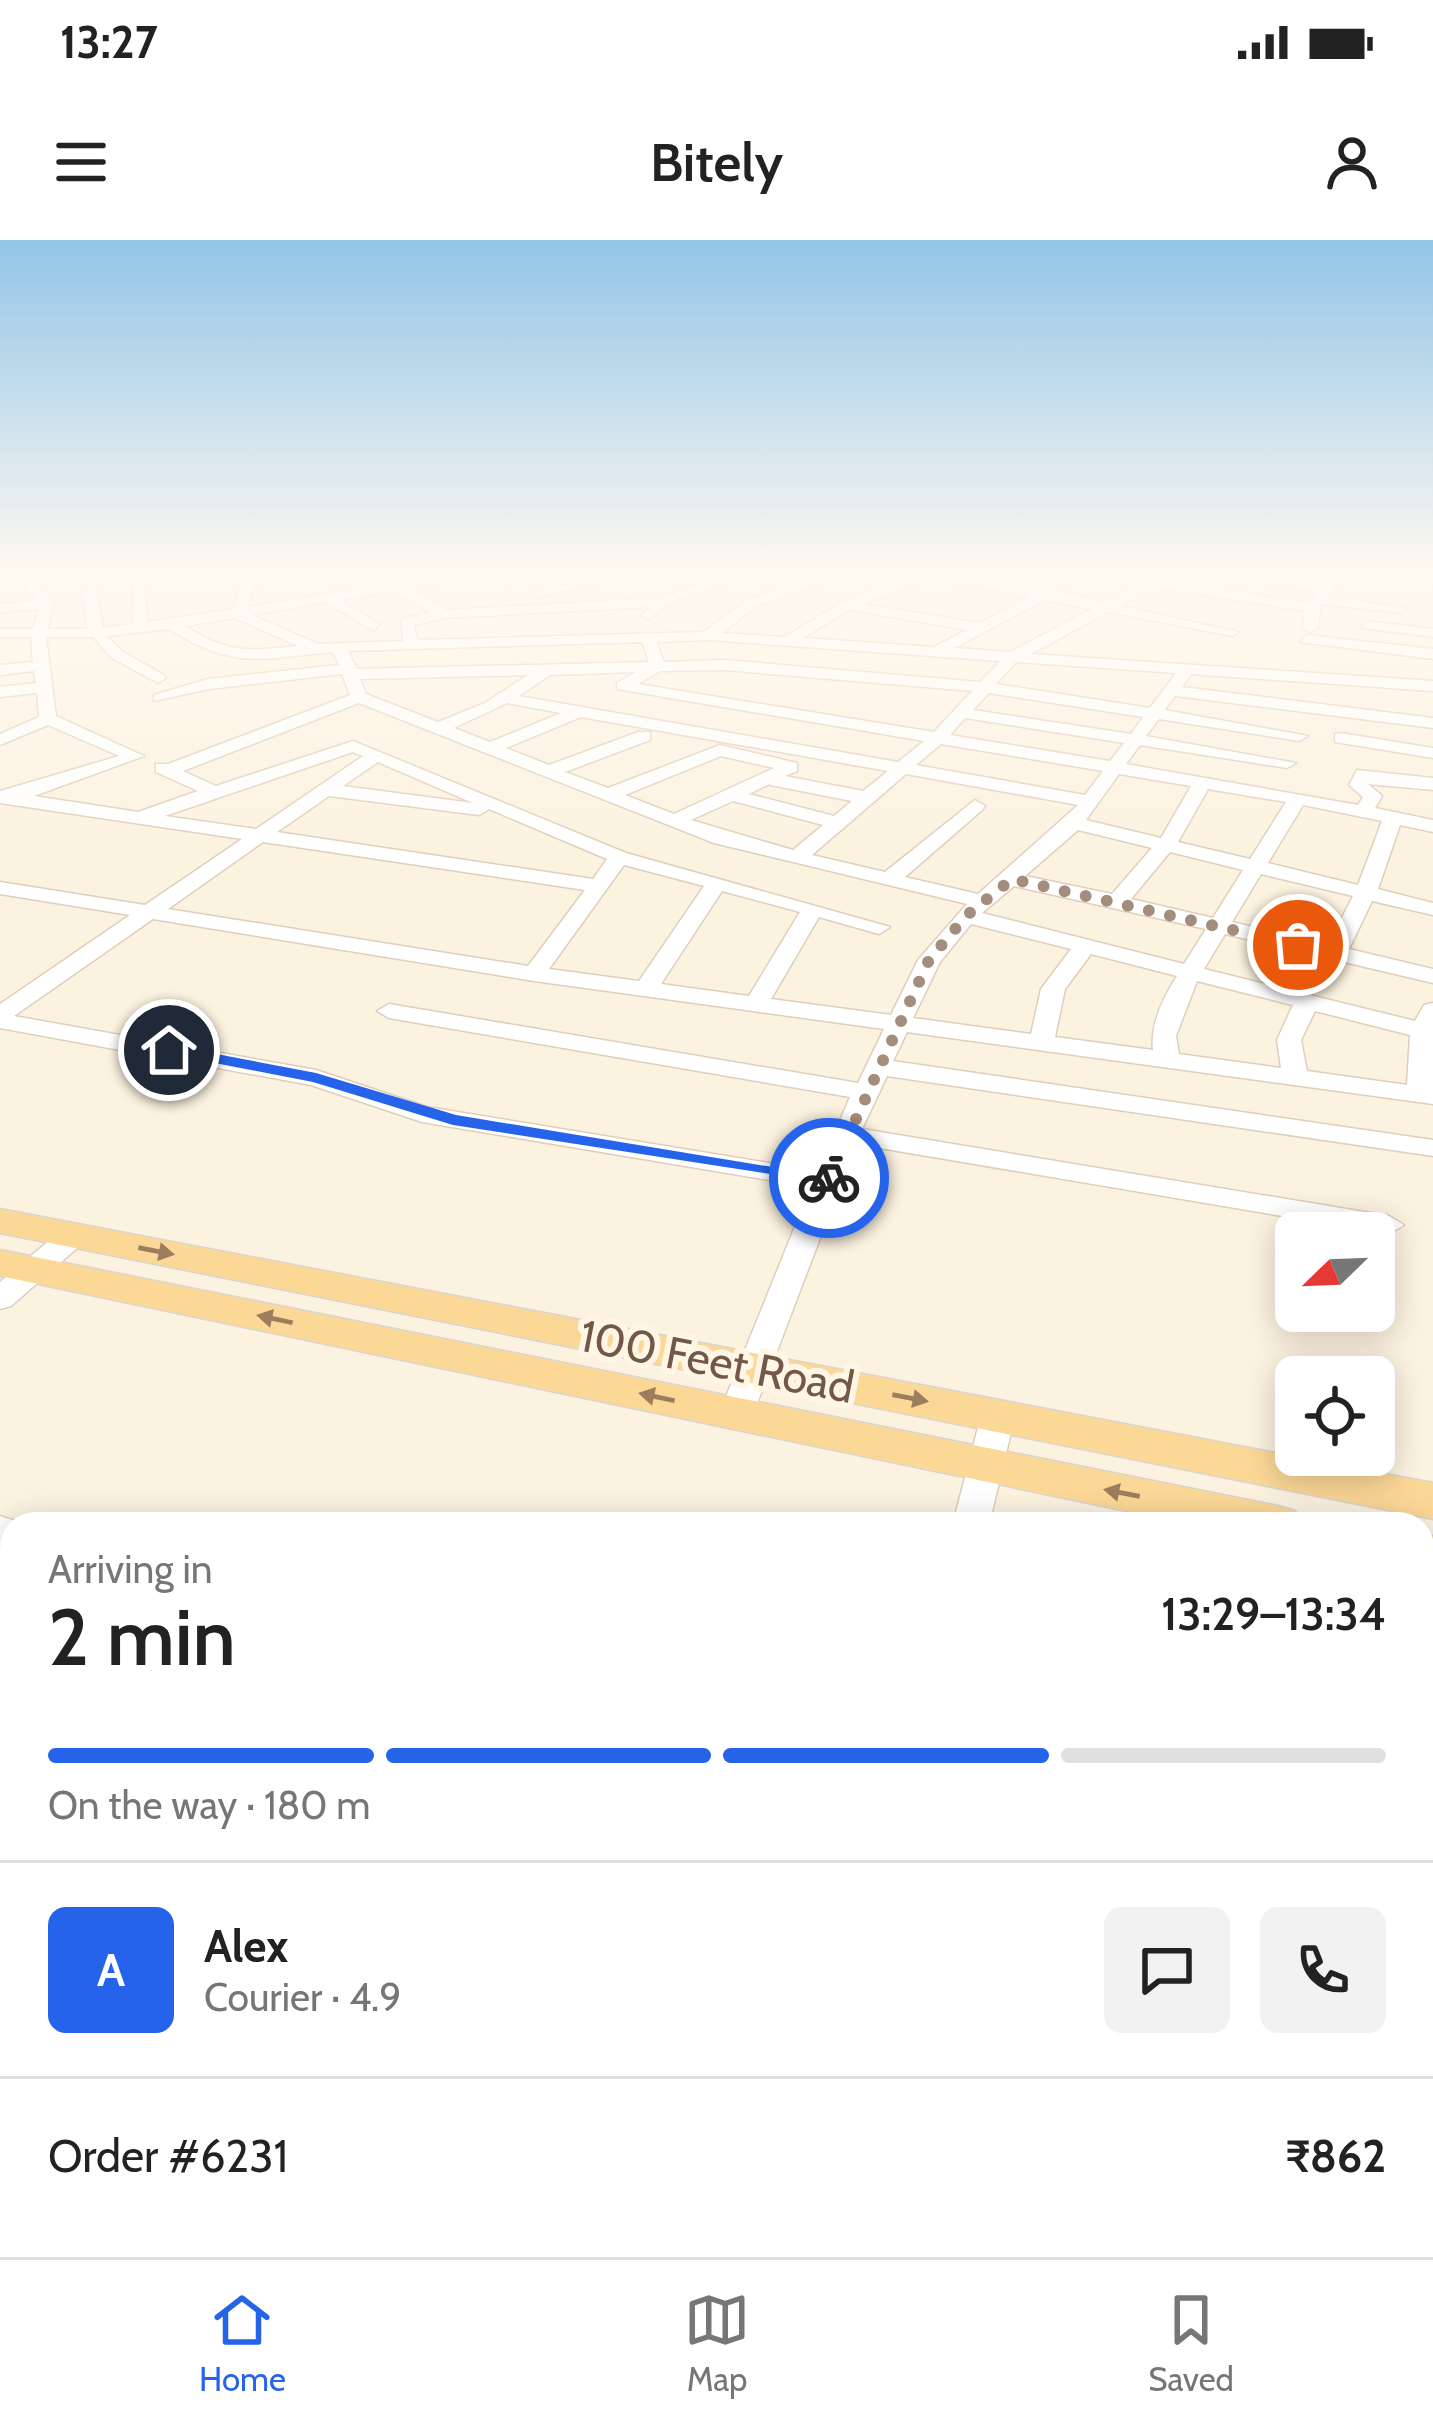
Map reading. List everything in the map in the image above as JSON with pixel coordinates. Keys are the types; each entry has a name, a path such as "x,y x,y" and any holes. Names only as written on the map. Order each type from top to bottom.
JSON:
{"main road":[{"name":"100 Feet Road","path":"0,1221 1433,1501"},
{"name":"100 Feet Road","path":"17,1266 1217,1512"}],"street":[{"path":"39,667 48,719"},
{"path":"135,667 158,679"},
{"path":"0,888 534,974 1427,1095 1430,1025 1307,1003 1084,946 890,879 674,821 368,701 348,667"},
{"path":"160,698 208,684 350,671 653,667"},
{"path":"487,750 571,717 658,667"},
{"path":"707,701 758,667"},
{"path":"759,667 988,688 1299,736"},
{"path":"797,857 938,738 1004,667"},
{"path":"1085,667 1189,680 1317,708 1429,717 1429,686 1189,680"},
{"path":"736,1414 846,1134 929,960 975,909 1081,812 1156,715 1201,667"},
{"path":"1293,680 1297,667"},
{"path":"1381,685 1384,667"},
{"path":"434,730 504,698 546,670"},
{"path":"167,771 368,701 414,695 464,673"},
{"path":"818,687 837,674"},
{"path":"895,695 913,680"},
{"path":"1167,1059 1168,1014 1260,864 1287,796 1287,763 1332,683"},
{"path":"623,686 1287,796 1433,826"},
{"path":"0,692 43,687"},
{"path":"504,698 644,736 791,766 674,821"},
{"path":"745,743 800,700"},
{"path":"859,726 877,711"},
{"path":"963,713 1287,763"},
{"path":"571,717 904,769 1081,812 1168,842 1433,909"},
{"path":"0,740 48,719 215,792"},
{"path":"291,725 376,754 619,857 879,927"},
{"path":"0,726 24,729"},
{"path":"545,773 644,736"},
{"path":"1341,738 1433,753"},
{"path":"135,820 353,746"},
{"path":"604,796 720,750"},
{"path":"0,1018 376,754"},
{"path":"3,799 135,756"},
{"path":"1364,811 1373,796 1358,785 1363,774 1433,784"},
{"path":"770,779 868,799"},
{"path":"1117,902 1168,842 1202,782"},
{"path":"328,790 515,814"},
{"path":"732,795 836,822"},
{"path":"3,799 599,886"},
{"path":"890,879 975,806"},
{"path":"1335,954 1366,892 1394,816"},
{"path":"534,974 619,857"},
{"path":"1012,879 1433,976"},
{"path":"645,989 716,884"},
{"path":"756,1005 812,910"},
{"path":"1042,1042 1053,989 1084,946"},
{"path":"1295,1077 1289,1040 1307,1003"},
{"path":"389,1012 873,1080 1433,1148"},
{"path":"0,1018 295,1073 443,1118 828,1181"},
{"path":"846,1134 1306,1212"},
{"path":"0,1299 17,1266 74,1235"},
{"path":"975,1512 998,1415"}],"way so far":[{"path":"829,1178 929,960 966,916 1012,879 1298,945"}],"route":[{"path":"169,1050 316,1078 422,1114 829,1178"}]}
